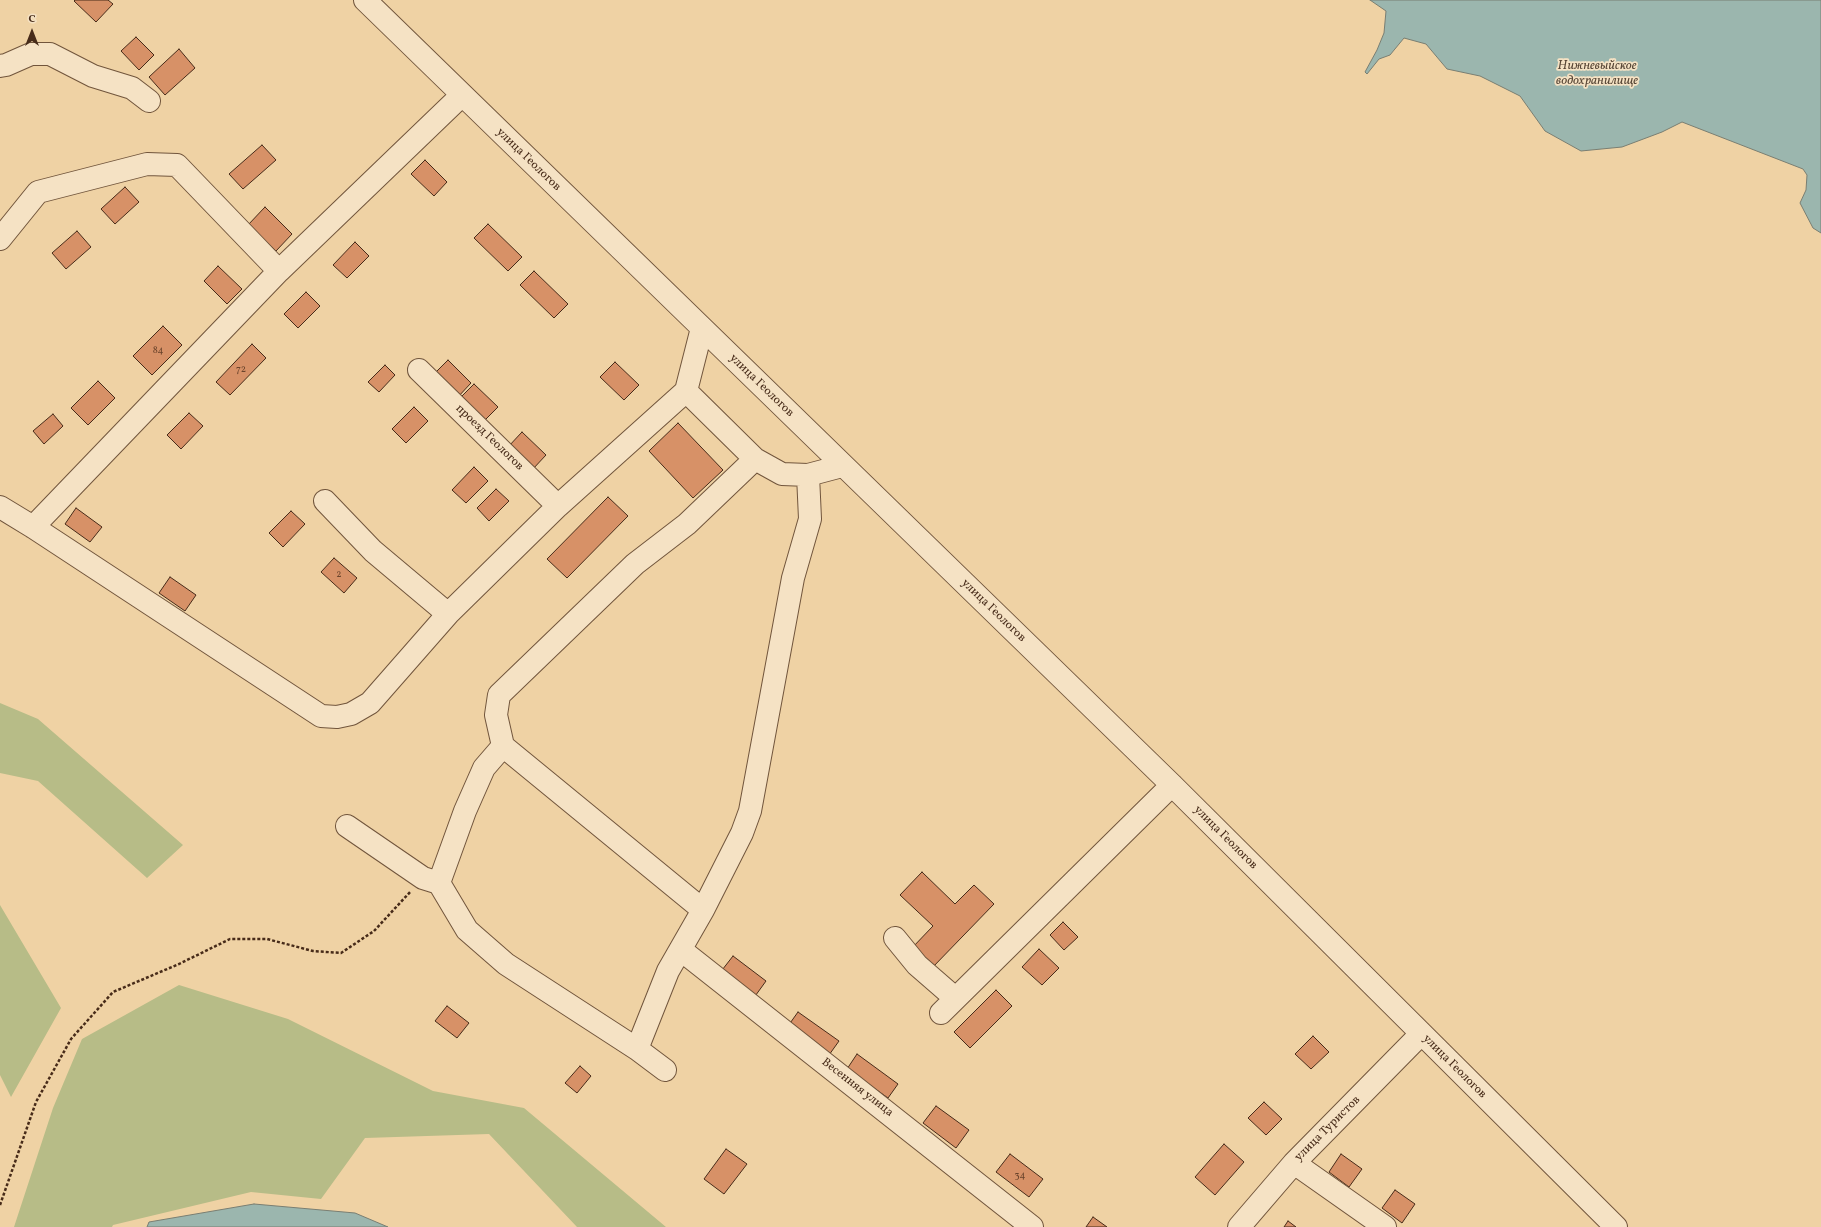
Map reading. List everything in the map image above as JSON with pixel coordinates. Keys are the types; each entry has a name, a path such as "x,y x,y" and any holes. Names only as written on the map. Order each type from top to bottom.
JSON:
{"street":[{"name":"улица Геологов","path":"365,0 842,466 1172,785 1616,1227"},
{"path":"0,66 6,65 31,54 50,54 93,76 132,88 149,101"},
{"path":"33,527 279,271 462,95"},
{"path":"0,239 38,192 147,164 177,165 279,271"},
{"path":"0,507 33,527 321,716 337,717 350,714 370,702 448,614 558,506 686,391 702,328"},
{"name":"проезд Геологов","path":"419,370 558,506"},
{"path":"686,391 755,459 782,474 808,475 842,466"},
{"path":"703,910 503,746 496,715 499,695 635,564 687,524 755,459"},
{"path":"637,1049 668,971 703,910 742,833 750,811 793,578 810,518 808,475"},
{"path":"326,501 373,551 448,614"},
{"path":"431,881 484,768 503,746"},
{"path":"895,938 948,1006 1172,785"},
{"path":"346,826 431,881 468,930 506,964 637,1049 665,1070"},
{"name":"Весенняя улица","path":"681,950 1032,1227"},
{"name":"улица Туристов","path":"1239,1227 1294,1163 1421,1034"},
{"path":"1294,1163 1385,1227"}],"path":[{"path":"0,1205 36,1102 71,1038 113,992 179,964 230,939 267,939 313,951 342,953 374,931 431,881"}],"green space":[{"path":"0,703 38,719 183,845 147,878 38,781 0,773"},
{"path":"0,905 61,1008 11,1097 0,1075"},
{"path":"179,985 288,1019 433,1091 524,1108 666,1227 577,1227 489,1134 365,1138 321,1199 251,1192 113,1225 112,1227 14,1227 53,1108 82,1039"}],"water":[{"name":"Нижневыйское водохранилище","path":"1370,0 1821,0 1821,233 1813,228 1800,203 1806,190 1807,175 1803,169 1682,122 1662,132 1622,147 1581,151 1545,131 1520,96 1480,76 1447,69 1426,44 1404,38 1390,55 1379,59 1367,74 1365,72 1384,33 1386,11"},
{"path":"254,1204 355,1213 388,1227 147,1227 149,1222"}],"building":[{"path":"108,0 113,4 96,22 74,1"},
{"path":"136,37 154,55 139,70 121,51"},
{"path":"179,49 195,68 165,95 149,77"},
{"path":"262,145 276,160 243,189 229,174"},
{"path":"425,160 447,182 434,196 411,174"},
{"path":"125,187 139,202 115,224 101,209"},
{"path":"265,207 292,234 276,251 248,225"},
{"path":"488,224 522,257 508,271 474,238"},
{"path":"77,231 91,247 66,269 52,253"},
{"path":"355,242 369,256 347,278 333,265"},
{"path":"218,266 242,289 227,304 204,281"},
{"path":"534,271 568,304 554,318 520,285"},
{"path":"306,292 320,306 298,328 284,314"},
{"path":"163,326 182,345 152,375 133,356"},
{"path":"252,344 266,358 230,395 216,382"},
{"path":"448,360 471,383 457,398 433,375"},
{"path":"615,362 639,385 624,400 600,377"},
{"path":"385,365 395,375 379,392 368,382"},
{"path":"98,381 115,398 88,425 71,408"},
{"path":"474,384 498,407 483,422 459,399"},
{"path":"414,407 428,421 406,443 392,429"},
{"path":"189,413 203,426 181,449 167,435"},
{"path":"53,414 63,426 44,444 33,431"},
{"path":"678,423 723,470 693,498 649,451"},
{"path":"522,432 546,455 532,470 508,447"},
{"path":"474,467 488,481 466,503 452,490"},
{"path":"496,489 509,501 489,521 477,508"},
{"path":"608,497 628,516 567,578 547,559"},
{"path":"76,508 102,527 90,542 65,524"},
{"path":"291,511 305,524 283,547 269,533"},
{"path":"334,558 357,578 344,593 321,572"},
{"path":"170,577 196,595 185,611 159,593"},
{"path":"922,872 955,904 974,885 994,904 931,969 911,949 933,926 900,895"},
{"path":"1063,922 1078,937 1064,950 1050,935"},
{"path":"1039,949 1059,968 1042,985 1022,967"},
{"path":"733,956 766,981 753,999 719,974"},
{"path":"996,990 1012,1006 970,1048 954,1032"},
{"path":"447,1006 469,1023 457,1038 435,1021"},
{"path":"798,1012 839,1041 829,1055 788,1026"},
{"path":"1313,1036 1329,1052 1311,1069 1295,1054"},
{"path":"857,1054 898,1084 888,1098 847,1069"},
{"path":"580,1066 591,1076 577,1093 565,1083"},
{"path":"1264,1102 1282,1119 1266,1135 1248,1118"},
{"path":"936,1106 969,1130 956,1148 923,1123"},
{"path":"1224,1144 1244,1162 1215,1195 1195,1177"},
{"path":"726,1149 747,1164 724,1194 704,1179"},
{"path":"1010,1154 1043,1179 1029,1197 996,1172"},
{"path":"1341,1154 1362,1169 1349,1187 1329,1172"},
{"path":"1395,1190 1415,1204 1402,1223 1382,1208"},
{"path":"1093,1217 1107,1227 1086,1227"},
{"path":"1288,1221 1296,1227 1284,1227"}]}
